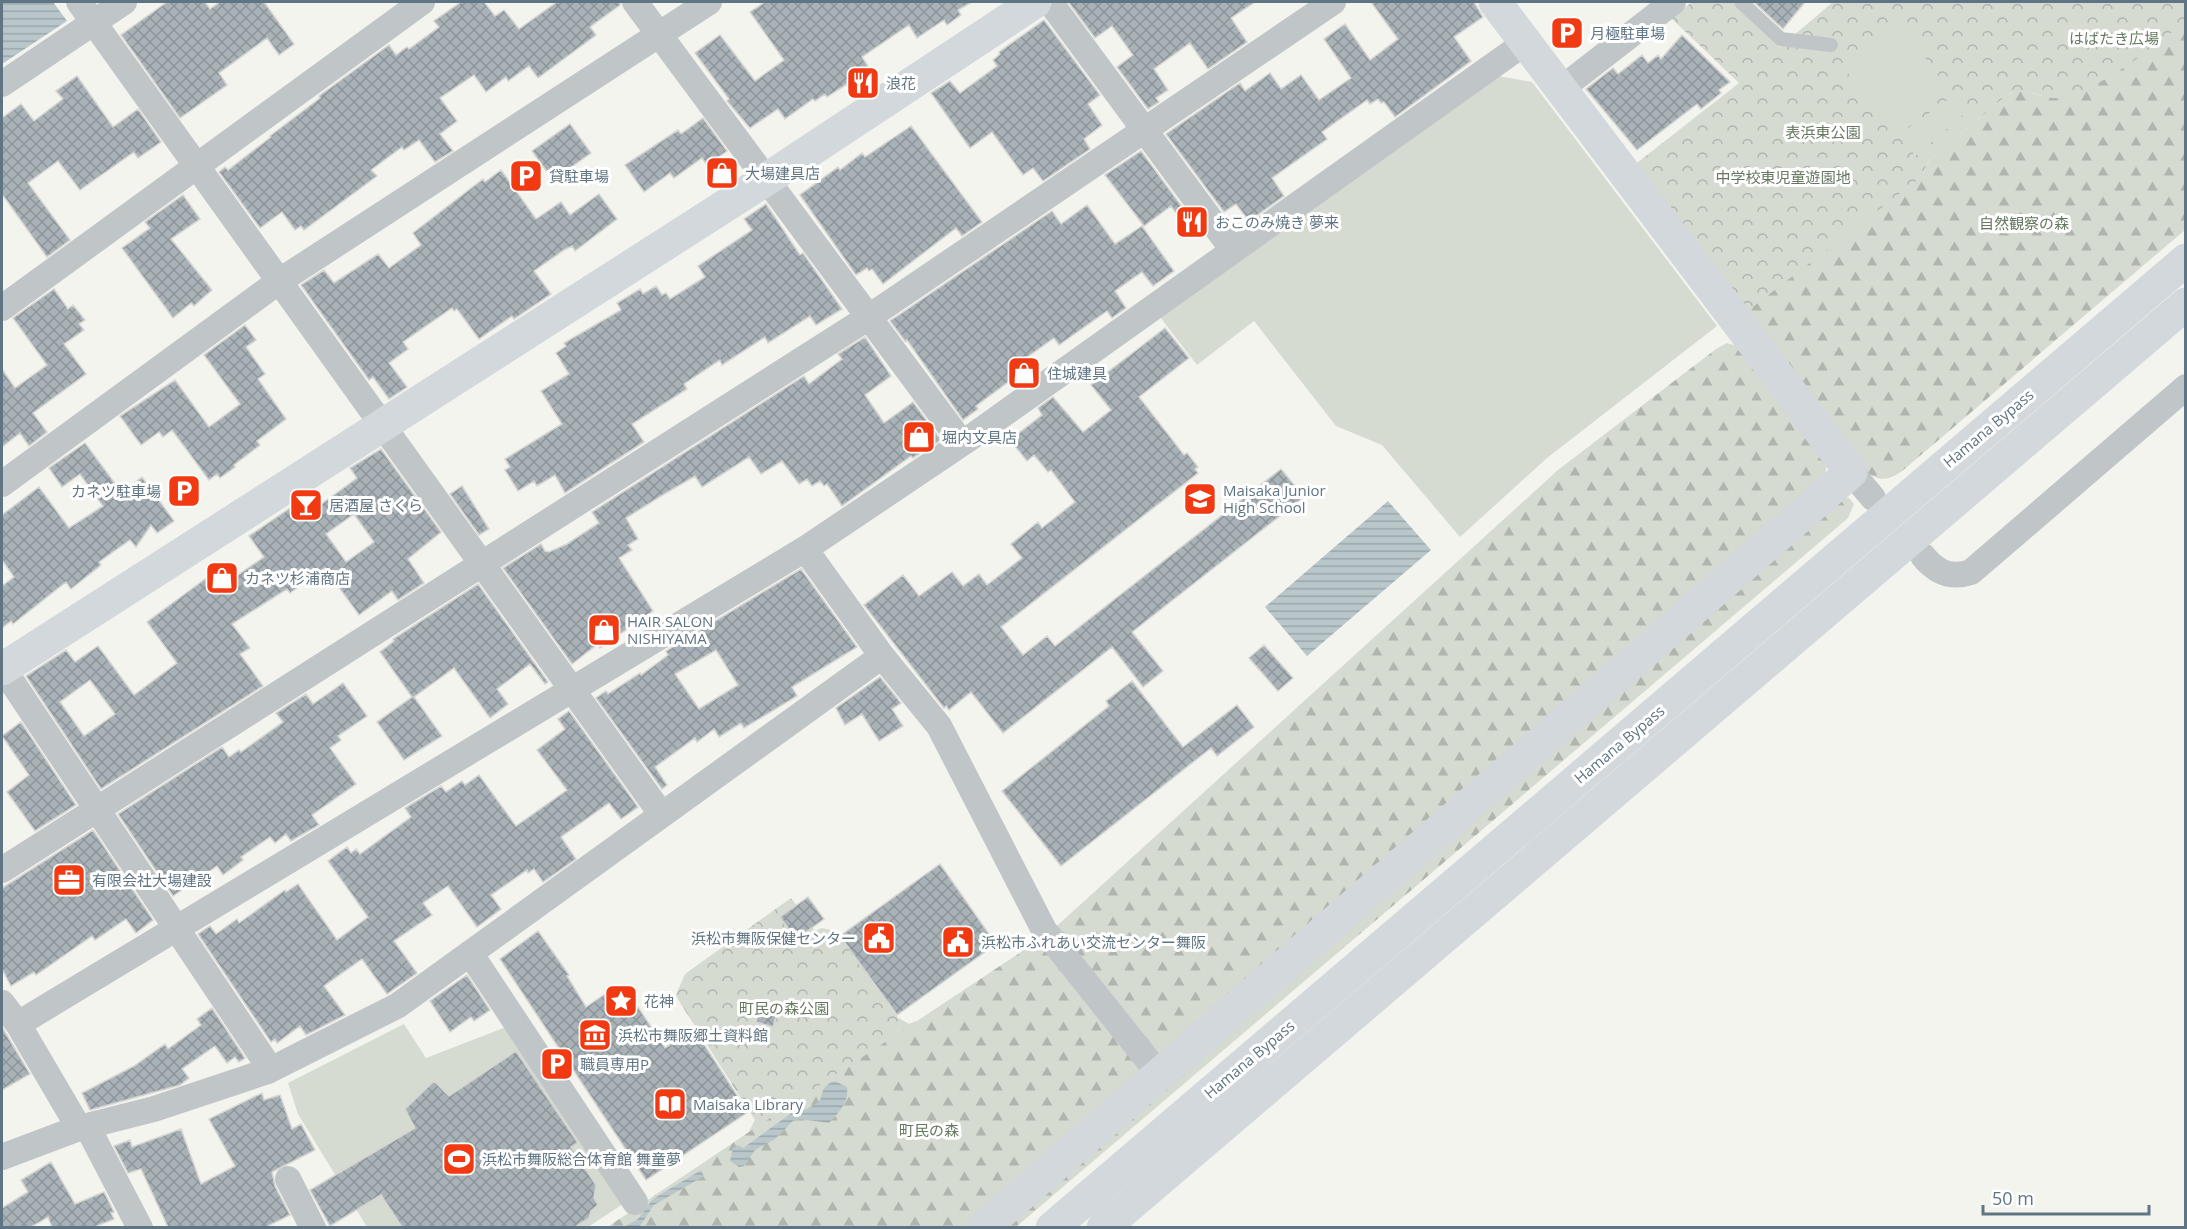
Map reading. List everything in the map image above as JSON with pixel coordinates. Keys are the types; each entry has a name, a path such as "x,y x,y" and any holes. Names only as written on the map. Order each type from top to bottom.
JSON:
{"main road":[{"path":"2,668 767,179 1035,2"},
{"path":"983,1227 1851,472 1495,2"},
{"name":"Hamana Bypass","path":"1052,1227 2186,260"},
{"path":"1103,1227 2186,304"}],"street":[{"path":"79,2 195,167 662,814"},
{"path":"2,84 124,2"},
{"path":"2,308 422,2"},
{"path":"635,2 962,443"},
{"path":"2,484 278,282 709,2"},
{"path":"1050,2 1233,250"},
{"path":"2,870 869,317 1333,2"},
{"path":"1560,89 1673,2"},
{"path":"18,1024 805,549 962,443 1526,42"},
{"path":"1923,556 1937,570 1945,574 1954,576 1971,572 2186,387"},
{"path":"1851,472 1873,498"},
{"path":"805,549 882,656 939,726 1044,930 1159,1074"},
{"path":"2,1157 83,1127 165,1106 268,1071 397,1006 882,656"},
{"path":"2,668 263,1058 268,1071"},
{"path":"470,953 636,1202"},
{"path":"2,1003 18,1024 83,1127 140,1227"},
{"path":"288,1179 314,1227"}],"lane":[{"path":"1741,2 1781,39 1831,45"}],"green space":[{"name":"表浜東公園","path":"1692,2 1733,2 1780,47 1833,2 2185,2 2185,20 2160,42 2126,66 2074,94 2060,98 2027,92 2014,92 2007,95 1930,159 1920,178 1745,313 1633,166 1739,83 1671,18"},
{"name":"自然観察の森","path":"2185,20 2185,230 1901,472 1886,479 1877,478 1863,469 1643,163 1923,173 1930,159 2007,95 2020,90 2042,96 2128,64"},
{"path":"1901,24 1947,88 1889,130 1843,66"},
{"path":"1498,76 1532,82 1717,326 1547,458 1460,537 1382,445 1336,426 1254,321 1197,365 1160,317"},
{"path":"1957,93 1969,110 1915,156 1900,134"},
{"name":"町民の森","path":"1727,343 1737,346 1827,463 1825,475 1816,487 965,1227 606,1228 749,1132 755,1120 679,1001 676,995 681,984 822,928 832,932 853,952 898,1018 909,1024 917,1021 1048,934 1558,470 1716,349"},
{"path":"1842,497 1849,498 1854,504 1848,518 1016,1227 1000,1228"},
{"name":"町民の森公園","path":"791,898 815,931 829,929 842,940 898,1018 909,1024 917,1021 749,1132 755,1120 754,1115 676,995 685,974"},
{"name":"浜松市舞阪総合体育館 舞童夢","path":"404,1024 426,1058 506,1027 623,1204 588,1227 367,1227 298,1114 288,1083"}],"shaded area":[{"path":"2,2 53,2 67,21 2,64"},
{"path":"1388,501 1431,550 1307,656 1265,607"},
{"path":"835,1081 847,1087 847,1093 842,1107 829,1123 800,1119 793,1121 775,1139 755,1150 744,1166 739,1167 730,1161 733,1148 738,1145 743,1148 793,1112 804,1110 817,1103 820,1101 824,1088"},
{"path":"701,1170 704,1176 654,1205 640,1226 624,1227 638,1219 653,1199"}],"building":[{"path":"167,2 205,2 210,9 220,2 264,2 294,44 279,55 267,38 219,73 227,85 180,118 121,35"},
{"path":"461,2 484,2 495,16 504,10 519,29 557,2 620,2 620,5 590,27 596,35 538,78 529,66 508,81 506,77 486,92 474,75 440,98 457,121 440,134 453,151 435,162 419,140 404,150 402,147 371,170 377,176 304,230 301,226 295,230 282,212 260,228 219,172 225,167 228,170 320,98 319,96 389,45 396,55 407,47 409,49 439,27 434,21"},
{"path":"765,2 972,2 958,10 961,15 947,25 944,20 917,38 909,25 862,57 879,83 856,97 847,84 827,97 825,94 815,101 813,99 785,119 778,109 750,128 727,101 729,99 695,53 720,35 755,81 784,60 750,12"},
{"path":"1255,2 1231,18 1247,42 1208,69 1190,43 1154,69 1168,90 1156,98 1159,102 1148,109 1117,67 1133,55 1112,26 1095,38 1069,3"},
{"path":"1371,2 1474,2 1483,17 1454,37 1471,61 1395,117 1384,102 1381,103 1378,99 1370,104 1367,100 1322,132 1327,139 1272,178 1284,196 1249,221 1236,204 1224,212 1166,134 1240,83 1245,91 1270,73 1281,89 1301,75 1319,100 1351,78 1324,39 1345,24 1370,60 1398,39"},
{"path":"1754,2 1805,2 1783,29"},
{"path":"1044,20 1100,95 1088,104 1102,125 1084,139 1090,149 1043,181 1033,168 1023,175 992,132 970,148 931,93 950,81 960,93 997,66 993,60 1000,54 999,52"},
{"path":"1682,35 1730,82 1719,90 1721,93 1701,109 1697,104 1637,150 1586,89 1613,68 1618,74 1642,55 1648,63 1658,55 1661,59"},
{"path":"77,76 113,127 138,109 161,142 138,158 134,152 80,190 58,161 28,183 70,240 47,257 2,194 2,118 21,104 34,121 63,99 56,91"},
{"path":"703,118 727,151 707,165 702,158 674,178 670,173 644,192 625,165 678,130 681,134"},
{"path":"570,124 591,153 553,180 532,151"},
{"path":"911,126 982,222 962,236 956,228 883,284 872,269 869,271 867,268 856,275 800,195 838,167 840,170 862,153 865,157"},
{"path":"1141,151 1199,230 1192,235 1171,206 1144,226 1105,175"},
{"path":"501,170 536,219 561,202 570,215 599,194 617,219 575,251 572,246 534,271 551,294 514,319 512,316 479,339 457,309 454,311 452,308 403,342 408,349 389,363 407,387 389,399 373,377 369,380 301,285 324,270 334,283 378,254 389,268 421,245 413,233 483,179 485,182"},
{"path":"183,195 200,219 171,239 212,290 194,306 191,303 173,318 122,248 150,228 145,222"},
{"path":"766,204 800,255 803,253 842,309 816,325 810,316 768,343 765,337 722,365 720,360 684,384 687,389 632,424 644,442 565,493 555,475 537,486 534,481 518,491 505,470 510,467 505,459 562,424 541,391 569,374 556,353 566,346 564,343 621,310 617,303 640,289 643,294 656,286 662,295 666,293 670,299 705,277 698,266 752,230 744,219"},
{"path":"1087,205 1115,244 1142,226 1174,271 1153,286 1142,272 1115,291 1126,308 1112,318 1107,311 1059,345 1054,338 1026,358 1036,373 1020,384 1015,377 976,406 978,409 963,420 907,340 905,341 890,321 1052,211 1061,224"},
{"path":"54,289 68,309 73,305 85,320 79,324 84,330 64,344 86,374 33,413 47,432 29,446 20,433 2,447 2,369 15,388 47,365 13,318"},
{"path":"245,325 256,340 246,347 265,374 258,379 286,419 257,441 260,445 234,465 235,467 220,478 217,474 209,480 172,430 163,437 159,432 141,445 120,416 175,380 209,427 240,404 204,355"},
{"path":"1165,328 1189,358 1139,397 1184,455 1187,453 1198,467 1195,469 1198,473 1001,627 1023,655 1047,636 1055,646 1281,469 1304,497 1132,632 1163,671 1143,687 1112,647 1003,733 971,692 949,710 946,706 944,708 864,605 903,575 919,596 952,572 963,586 979,574 987,585 1022,558 1011,544 1038,522 1042,528 1075,502 1051,470 1048,472 1034,455 1027,461 1010,440 1042,415 1038,408 1053,397 1083,432 1111,410 1091,385"},
{"path":"865,337 891,376 865,395 884,423 913,402 941,440 913,458 911,456 842,506 827,484 824,486 820,481 812,486 807,479 799,484 782,461 761,474 749,457 702,487 695,476 661,496 626,518 638,539 628,545 632,550 619,558 653,611 600,648 598,644 572,664 503,568 541,544 545,551 549,552 567,544 599,523 592,512 804,376 809,384 842,359 838,354"},
{"path":"85,443 122,493 142,477 174,521 157,533 151,525 136,547 130,540 99,562 101,565 71,589 66,582 13,624 11,621 2,628 2,586 14,577 2,560 2,515 39,487 69,528 103,506 80,474 62,487 49,468"},
{"path":"381,449 441,532 408,559 424,583 398,600 392,591 359,615 325,568 290,593 287,589 232,624 250,648 240,654 263,686 101,789 26,676 66,650 75,662 98,646 134,695 177,663 147,622 220,568 222,571 228,567 235,577 264,557 249,536 312,493 320,505 357,478 350,468","holes":["354,514 374,542 346,562 326,534","90,680 115,714 84,736 60,702"]},
{"path":"462,486 489,529 479,535 450,494"},
{"path":"801,569 857,647 792,687 797,696 744,728 741,723 719,737 714,729 697,742 695,738 655,767 667,785 662,789 596,698 606,691 608,694 640,673 641,675 668,655 666,651","holes":["716,650 738,685 699,709 675,674"]},
{"path":"478,584 548,682 545,684 530,664 497,689 508,704 490,718 454,668 414,697 442,736 404,760 377,722 412,697 380,652 394,641 393,639"},
{"path":"1264,645 1293,678 1278,691 1249,658"},
{"path":"880,677 901,703 892,709 903,726 879,741 862,714 845,725 836,708"},
{"path":"1132,681 1183,747 1237,705 1254,727 1217,756 1211,748 1061,866 1002,791 1109,706 1106,701"},
{"path":"343,683 367,716 338,736 341,740 330,748 356,784 312,815 319,825 291,841 286,834 275,843 270,837 241,857 243,860 223,875 217,866 173,896 118,814 222,747 229,757 239,750 241,752 283,722 276,713 306,694 313,704"},
{"path":"569,711 638,807 621,819 609,803 561,837 576,859 543,882 534,869 528,873 527,870 491,895 501,909 477,927 448,886 423,903 432,915 394,941 417,973 387,994 362,959 324,986 345,1015 306,1035 300,1026 277,1043 275,1039 271,1042 198,934 210,926 216,934 237,919 239,923 285,890 286,892 298,884 337,940 368,917 328,861 347,847 351,853 356,849 360,854 411,817 405,808 441,786 446,792 462,781 465,785 479,775 516,826 567,790 537,750 565,729 558,719"},
{"path":"21,722 76,805 35,831 7,792 29,775 2,736"},
{"path":"93,830 153,920 136,933 126,919 95,940 92,936 36,975 34,972 11,986 2,969 2,888"},
{"path":"940,864 996,944 897,1015 840,936"},
{"path":"808,897 824,919 796,939 780,917"},
{"path":"538,931 569,975 567,976 586,1007 611,990 627,1014 638,1007 665,1048 694,1029 748,1112 646,1180 500,959"},
{"path":"467,975 490,1010 474,1021 471,1017 450,1032 430,1001"},
{"path":"762,1002 779,1007 773,1027 756,1022"},
{"path":"212,1008 245,1058 239,1062 235,1057 227,1063 215,1046 182,1069 189,1078 180,1085 90,1110 82,1093 134,1066 165,1044 168,1049 201,1025 197,1019"},
{"path":"2,1027 30,1074 2,1090"},
{"name":"浜松市舞阪総合体育館 舞童夢","path":"516,1051 578,1143 571,1147 596,1185 594,1198 598,1205 591,1211 589,1218 575,1227 402,1227 381,1195 330,1226 310,1190 415,1128 405,1109 434,1081 449,1096"},
{"path":"262,1093 264,1100 280,1095 292,1129 301,1124 315,1150 272,1172 275,1186 290,1215 266,1227 168,1227 141,1169 128,1173 114,1146 130,1140 132,1147 181,1129 201,1184 235,1166 209,1119"},
{"path":"51,1162 75,1204 104,1192 114,1212 111,1213 114,1219 94,1227 52,1227 48,1217 31,1227 2,1227 2,1208 28,1192 21,1180"}],"place":[{"name":"月極駐車場","path":"1567,33"},
{"name":"浪花","path":"863,83"},
{"name":"大場建具店","path":"722,173"},
{"name":"貸駐車場","path":"526,176"},
{"name":"おこのみ焼き 夢来","path":"1192,222"},
{"name":"住城建具","path":"1024,373"},
{"name":"堀内文具店","path":"919,437"},
{"name":"カネツ駐車場","path":"184,491"},
{"name":"Maisaka Junior High School","path":"1200,499"},
{"name":"居酒屋 さくら","path":"306,505"},
{"name":"カネツ杉浦商店","path":"222,578"},
{"name":"HAIR SALON NISHIYAMA","path":"604,630"},
{"name":"有限会社大場建設","path":"69,880"},
{"name":"浜松市舞阪保健センター","path":"879,938"},
{"name":"浜松市ふれあい交流センター舞阪","path":"958,942"},
{"name":"花神","path":"621,1001"},
{"name":"浜松市舞阪郷土資料館","path":"595,1035"},
{"name":"職員専用P","path":"557,1064"},
{"name":"Maisaka Library","path":"670,1104"},
{"name":"浜松市舞阪総合体育館 舞童夢","path":"459,1159"}],"park label":[{"name":"はばたき広場","path":"2114,38"},
{"name":"中学校東児童遊園地","path":"1783,177"}]}
